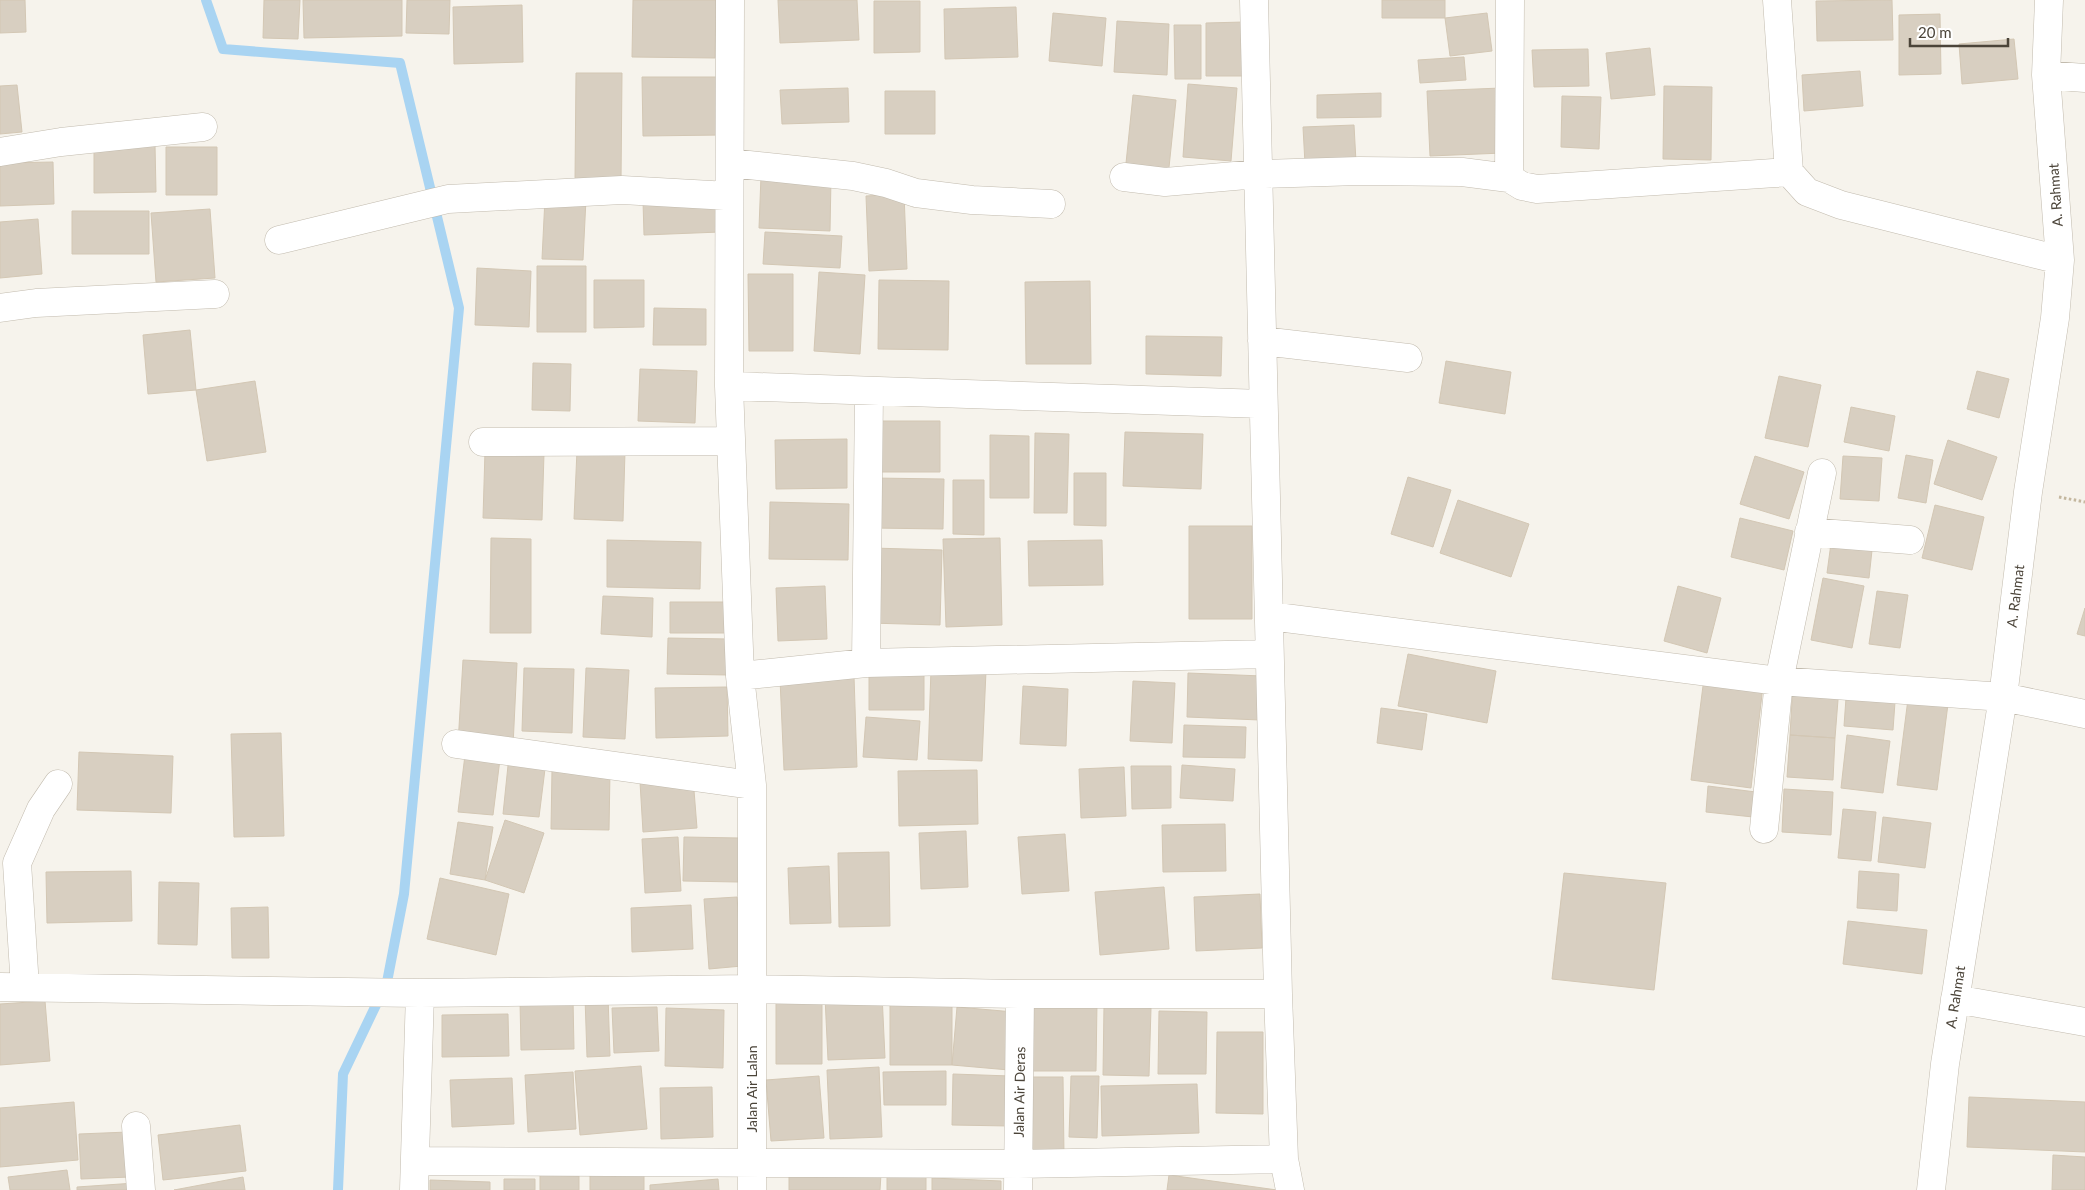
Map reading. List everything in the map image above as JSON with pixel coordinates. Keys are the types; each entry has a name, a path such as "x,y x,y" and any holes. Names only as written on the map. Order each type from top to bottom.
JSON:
{"street":[{"name":"Jalan Air Lalan","path":"730,0 729,386 740,676 752,785 752,1190"},
{"path":"1245,0 1254,0 1278,994 1284,1159 1290,1190"},
{"path":"1509,178 1510,0"},
{"path":"1777,0 1789,172 1807,192 1841,205 2060,260"},
{"name":"A. Rahmat","path":"1931,1190 1944,1064 2003,696 2028,492 2055,318 2060,260 2046,75 2048,0"},
{"path":"2046,75 2085,78"},
{"path":"0,152 61,142 203,127"},
{"path":"730,163 854,176 916,192 972,200 1051,204"},
{"path":"1124,177 1165,182 1258,174 1462,172 1509,178 1522,186 1537,189 1789,172"},
{"path":"279,240 448,199 622,190 729,196"},
{"path":"0,308 36,303 214,294"},
{"path":"1262,341 1408,358"},
{"path":"729,386 869,393 1263,404"},
{"path":"866,663 869,393"},
{"path":"483,442 731,441"},
{"path":"1764,829 1778,681 1822,473"},
{"path":"1809,532 1910,540"},
{"path":"1269,616 1778,681 2003,696 2085,714"},
{"path":"740,676 866,663 1269,654"},
{"path":"456,744 752,785"},
{"path":"58,784 41,809 18,863 12,987 319,990 408,993 751,988 1020,994 1278,994"},
{"path":"408,993 415,1161 414,1190"},
{"name":"Jalan Air Deras","path":"1018,1177 1020,994"},
{"path":"1955,999 2085,1022"},
{"path":"136,1126 141,1190"},
{"path":"415,1161 752,1162 1018,1177 1284,1159"}],"building":[{"path":"0,0 25,0 26,32 0,33"},
{"path":"264,0 300,0 298,39 263,38"},
{"path":"303,0 402,0 402,36 304,38"},
{"path":"407,0 450,0 449,34 406,33"},
{"path":"633,0 716,0 715,58 632,57"},
{"path":"778,0 857,0 859,40 780,43"},
{"path":"1382,0 1445,0 1445,18 1382,18"},
{"path":"1892,0 1893,40 1817,41 1816,1"},
{"path":"874,1 920,1 920,52 874,53"},
{"path":"522,5 523,62 454,64 453,7"},
{"path":"1016,7 1018,57 945,59 944,9"},
{"path":"1053,13 1106,18 1102,66 1049,61"},
{"path":"1487,13 1492,51 1450,56 1445,18"},
{"path":"1940,14 1941,74 1899,75 1899,15"},
{"path":"1117,21 1169,24 1167,75 1114,72"},
{"path":"1244,22 1245,76 1206,76 1206,23"},
{"path":"1174,25 1201,25 1201,79 1175,79"},
{"path":"2014,39 2018,79 1962,84 1959,44"},
{"path":"1650,48 1655,95 1611,99 1606,53"},
{"path":"1588,49 1589,86 1534,87 1532,50"},
{"path":"1464,57 1466,80 1420,83 1418,60"},
{"path":"1860,71 1863,106 1804,111 1802,75"},
{"path":"576,73 622,73 621,181 575,180"},
{"path":"642,77 721,77 722,135 643,136"},
{"path":"1188,84 1237,88 1231,161 1183,157"},
{"path":"17,85 22,132 0,134 0,86"},
{"path":"1664,86 1712,87 1711,160 1663,159"},
{"path":"848,88 849,122 782,124 780,90"},
{"path":"1501,88 1503,153 1430,156 1427,91"},
{"path":"885,91 935,91 935,134 885,134"},
{"path":"1381,93 1381,117 1317,118 1317,95"},
{"path":"1133,95 1176,100 1168,177 1125,173"},
{"path":"1562,96 1601,97 1599,149 1561,147"},
{"path":"1354,125 1356,162 1305,164 1303,127"},
{"path":"94,145 155,145 156,192 94,193"},
{"path":"166,147 217,147 217,195 166,195"},
{"path":"53,162 54,204 0,206 0,163"},
{"path":"761,176 831,178 830,231 759,228"},
{"path":"904,194 907,269 869,271 866,196"},
{"path":"545,198 586,199 583,260 542,259"},
{"path":"719,198 720,232 644,235 643,201"},
{"path":"210,209 215,278 156,282 151,213"},
{"path":"72,211 149,211 149,254 72,254"},
{"path":"38,219 42,274 0,278 0,222"},
{"path":"765,232 842,236 840,268 763,264"},
{"path":"537,266 586,266 586,332 537,332"},
{"path":"477,268 531,271 529,327 475,325"},
{"path":"819,272 865,275 860,354 814,351"},
{"path":"748,274 793,274 793,351 749,351"},
{"path":"594,280 644,280 644,327 594,328"},
{"path":"879,280 949,281 948,350 878,349"},
{"path":"1090,281 1091,364 1026,364 1025,282"},
{"path":"654,308 706,309 706,345 653,345"},
{"path":"190,330 196,390 148,394 143,335"},
{"path":"1146,336 1222,337 1221,376 1146,374"},
{"path":"1446,361 1511,372 1505,414 1439,403"},
{"path":"533,363 571,364 570,411 532,410"},
{"path":"640,369 697,371 695,423 638,421"},
{"path":"1977,371 2009,379 1999,418 1967,409"},
{"path":"1779,376 1821,385 1808,447 1765,438"},
{"path":"255,381 266,452 207,461 196,390"},
{"path":"1851,407 1895,416 1889,451 1844,442"},
{"path":"878,421 940,421 940,472 878,472"},
{"path":"1125,432 1203,434 1201,489 1123,486"},
{"path":"1035,433 1069,434 1067,513 1034,513"},
{"path":"990,435 1029,436 1029,498 990,498"},
{"path":"847,439 847,488 776,489 775,440"},
{"path":"1948,440 1997,457 1982,500 1934,484"},
{"path":"577,450 625,451 623,521 574,519"},
{"path":"485,451 544,453 542,520 483,518"},
{"path":"1906,455 1933,460 1926,503 1898,498"},
{"path":"1755,456 1804,472 1789,519 1740,504"},
{"path":"1843,456 1882,458 1879,501 1840,499"},
{"path":"1074,473 1106,473 1106,526 1074,525"},
{"path":"1408,477 1451,490 1433,547 1391,534"},
{"path":"873,478 944,479 943,529 873,528"},
{"path":"953,480 984,480 984,535 953,534"},
{"path":"1458,500 1529,524 1511,577 1440,553"},
{"path":"770,502 849,504 848,560 769,559"},
{"path":"1935,505 1984,517 1972,570 1922,558"},
{"path":"1740,518 1793,531 1784,570 1731,557"},
{"path":"1189,526 1252,526 1252,619 1189,619"},
{"path":"1832,536 1873,541 1869,578 1827,573"},
{"path":"491,538 531,539 531,633 490,633"},
{"path":"1000,538 1002,625 946,627 943,539"},
{"path":"607,540 701,542 700,589 607,587"},
{"path":"1102,540 1103,585 1029,586 1028,541"},
{"path":"872,548 942,550 940,625 869,623"},
{"path":"1823,578 1864,586 1852,648 1811,640"},
{"path":"825,586 827,639 778,641 776,588"},
{"path":"1678,586 1721,598 1707,653 1664,641"},
{"path":"1877,591 1908,595 1900,648 1869,644"},
{"path":"603,596 653,598 652,637 601,634"},
{"path":"670,602 727,602 727,633 670,633"},
{"path":"2085,608 2085,636 2077,634"},
{"path":"668,638 729,639 729,675 667,674"},
{"path":"1408,654 1496,671 1487,723 1398,706"},
{"path":"463,660 517,663 513,746 458,744"},
{"path":"924,662 924,710 869,710 869,663"},
{"path":"524,668 574,669 572,733 522,731"},
{"path":"586,668 629,670 625,739 583,737"},
{"path":"931,669 986,671 982,761 928,759"},
{"path":"1188,673 1262,676 1260,720 1187,717"},
{"path":"854,676 857,767 784,770 780,679"},
{"path":"1704,678 1763,686 1751,788 1691,780"},
{"path":"1133,681 1175,683 1172,743 1130,741"},
{"path":"1793,684 1839,687 1835,738 1790,735"},
{"path":"1023,686 1068,689 1066,746 1020,744"},
{"path":"727,687 728,736 656,738 655,688"},
{"path":"1846,698 1895,702 1893,730 1844,726"},
{"path":"1908,699 1948,704 1937,790 1897,785"},
{"path":"1381,708 1427,714 1422,750 1377,743"},
{"path":"866,717 920,721 917,760 863,757"},
{"path":"1184,725 1246,727 1245,758 1183,757"},
{"path":"281,733 284,836 234,837 231,734"},
{"path":"1790,735 1835,738 1833,780 1787,777"},
{"path":"1847,735 1890,741 1883,793 1841,788"},
{"path":"466,747 501,751 493,815 458,812"},
{"path":"79,752 173,756 171,813 77,810"},
{"path":"509,756 546,761 539,817 503,814"},
{"path":"1182,765 1235,769 1233,801 1180,798"},
{"path":"1131,766 1171,766 1171,808 1132,809"},
{"path":"1124,767 1126,816 1081,818 1079,769"},
{"path":"552,770 610,771 609,830 551,829"},
{"path":"977,770 978,824 899,826 898,771"},
{"path":"693,778 697,828 643,832 640,782"},
{"path":"1708,786 1756,792 1753,817 1706,812"},
{"path":"1784,789 1833,792 1831,835 1782,832"},
{"path":"1843,809 1876,812 1871,861 1838,858"},
{"path":"1883,817 1931,823 1925,868 1878,862"},
{"path":"505,820 544,833 524,893 485,880"},
{"path":"458,822 493,827 485,880 450,874"},
{"path":"1225,824 1226,871 1163,872 1162,825"},
{"path":"966,831 968,887 921,889 919,833"},
{"path":"1065,834 1069,891 1022,894 1018,837"},
{"path":"678,837 681,891 645,893 642,839"},
{"path":"684,837 739,838 738,882 683,881"},
{"path":"889,852 890,926 839,927 838,853"},
{"path":"829,866 831,923 790,924 788,868"},
{"path":"131,871 132,921 47,923 46,872"},
{"path":"1859,871 1899,874 1897,911 1857,908"},
{"path":"1564,873 1666,883 1654,990 1552,979"},
{"path":"440,878 509,894 496,955 427,939"},
{"path":"159,882 199,883 197,945 158,944"},
{"path":"1164,887 1169,949 1100,955 1095,892"},
{"path":"1260,894 1262,948 1196,951 1194,897"},
{"path":"737,897 742,966 709,969 704,899"},
{"path":"691,905 693,949 632,952 631,908"},
{"path":"268,907 269,958 232,958 231,908"},
{"path":"1848,921 1927,930 1922,974 1843,964"},
{"path":"882,994 885,1058 828,1060 825,997"},
{"path":"608,996 610,1056 587,1057 585,997"},
{"path":"573,999 574,1049 521,1050 520,1000"},
{"path":"45,1001 50,1061 0,1065 0,1004"},
{"path":"822,1001 822,1064 776,1064 776,1002"},
{"path":"1027,1001 1097,1002 1096,1071 1027,1071"},
{"path":"890,1005 952,1005 952,1065 890,1065"},
{"path":"1104,1006 1151,1008 1149,1076 1103,1075"},
{"path":"657,1007 659,1051 614,1053 612,1008"},
{"path":"957,1007 1014,1012 1009,1070 952,1065"},
{"path":"666,1008 724,1010 723,1068 665,1066"},
{"path":"1159,1011 1207,1012 1206,1074 1158,1074"},
{"path":"508,1014 509,1056 442,1057 442,1015"},
{"path":"1217,1032 1263,1032 1263,1114 1216,1113"},
{"path":"641,1066 647,1129 580,1135 575,1071"},
{"path":"879,1067 882,1137 830,1139 827,1070"},
{"path":"946,1071 946,1105 884,1105 883,1072"},
{"path":"573,1072 576,1129 528,1132 525,1075"},
{"path":"953,1074 1010,1076 1009,1126 952,1125"},
{"path":"819,1076 824,1138 771,1141 766,1080"},
{"path":"1071,1076 1099,1076 1097,1138 1069,1137"},
{"path":"1031,1077 1063,1077 1064,1156 1032,1157"},
{"path":"512,1078 514,1124 452,1127 450,1080"},
{"path":"1197,1084 1199,1133 1102,1136 1101,1086"},
{"path":"712,1087 713,1137 661,1139 660,1088"},
{"path":"1969,1097 2085,1102 2085,1152 1967,1147"},
{"path":"74,1102 78,1160 0,1167 0,1108"},
{"path":"240,1125 246,1171 163,1180 158,1135"},
{"path":"128,1132 130,1177 81,1179 79,1134"},
{"path":"2053,1155 2085,1157 2085,1190 2052,1190"},
{"path":"67,1170 70,1190 10,1190 8,1177"},
{"path":"644,1172 644,1190 590,1190 590,1173"},
{"path":"789,1172 881,1174 880,1190 789,1190"},
{"path":"540,1175 579,1176 579,1190 540,1190"},
{"path":"1169,1175 1277,1190 1167,1190"},
{"path":"887,1176 926,1176 926,1190 887,1190"},
{"path":"243,1177 245,1190 174,1190"},
{"path":"932,1178 1001,1181 1001,1190 932,1190"},
{"path":"504,1179 535,1179 535,1190 504,1190"},
{"path":"718,1179 719,1190 650,1190 650,1185"},
{"path":"430,1180 490,1182 490,1190 430,1190"},
{"path":"135,1183 135,1190 77,1190 77,1187"}],"waterway":[{"path":"206,0 223,49 400,63 459,308 404,894 387,982 343,1074 338,1190"}]}
